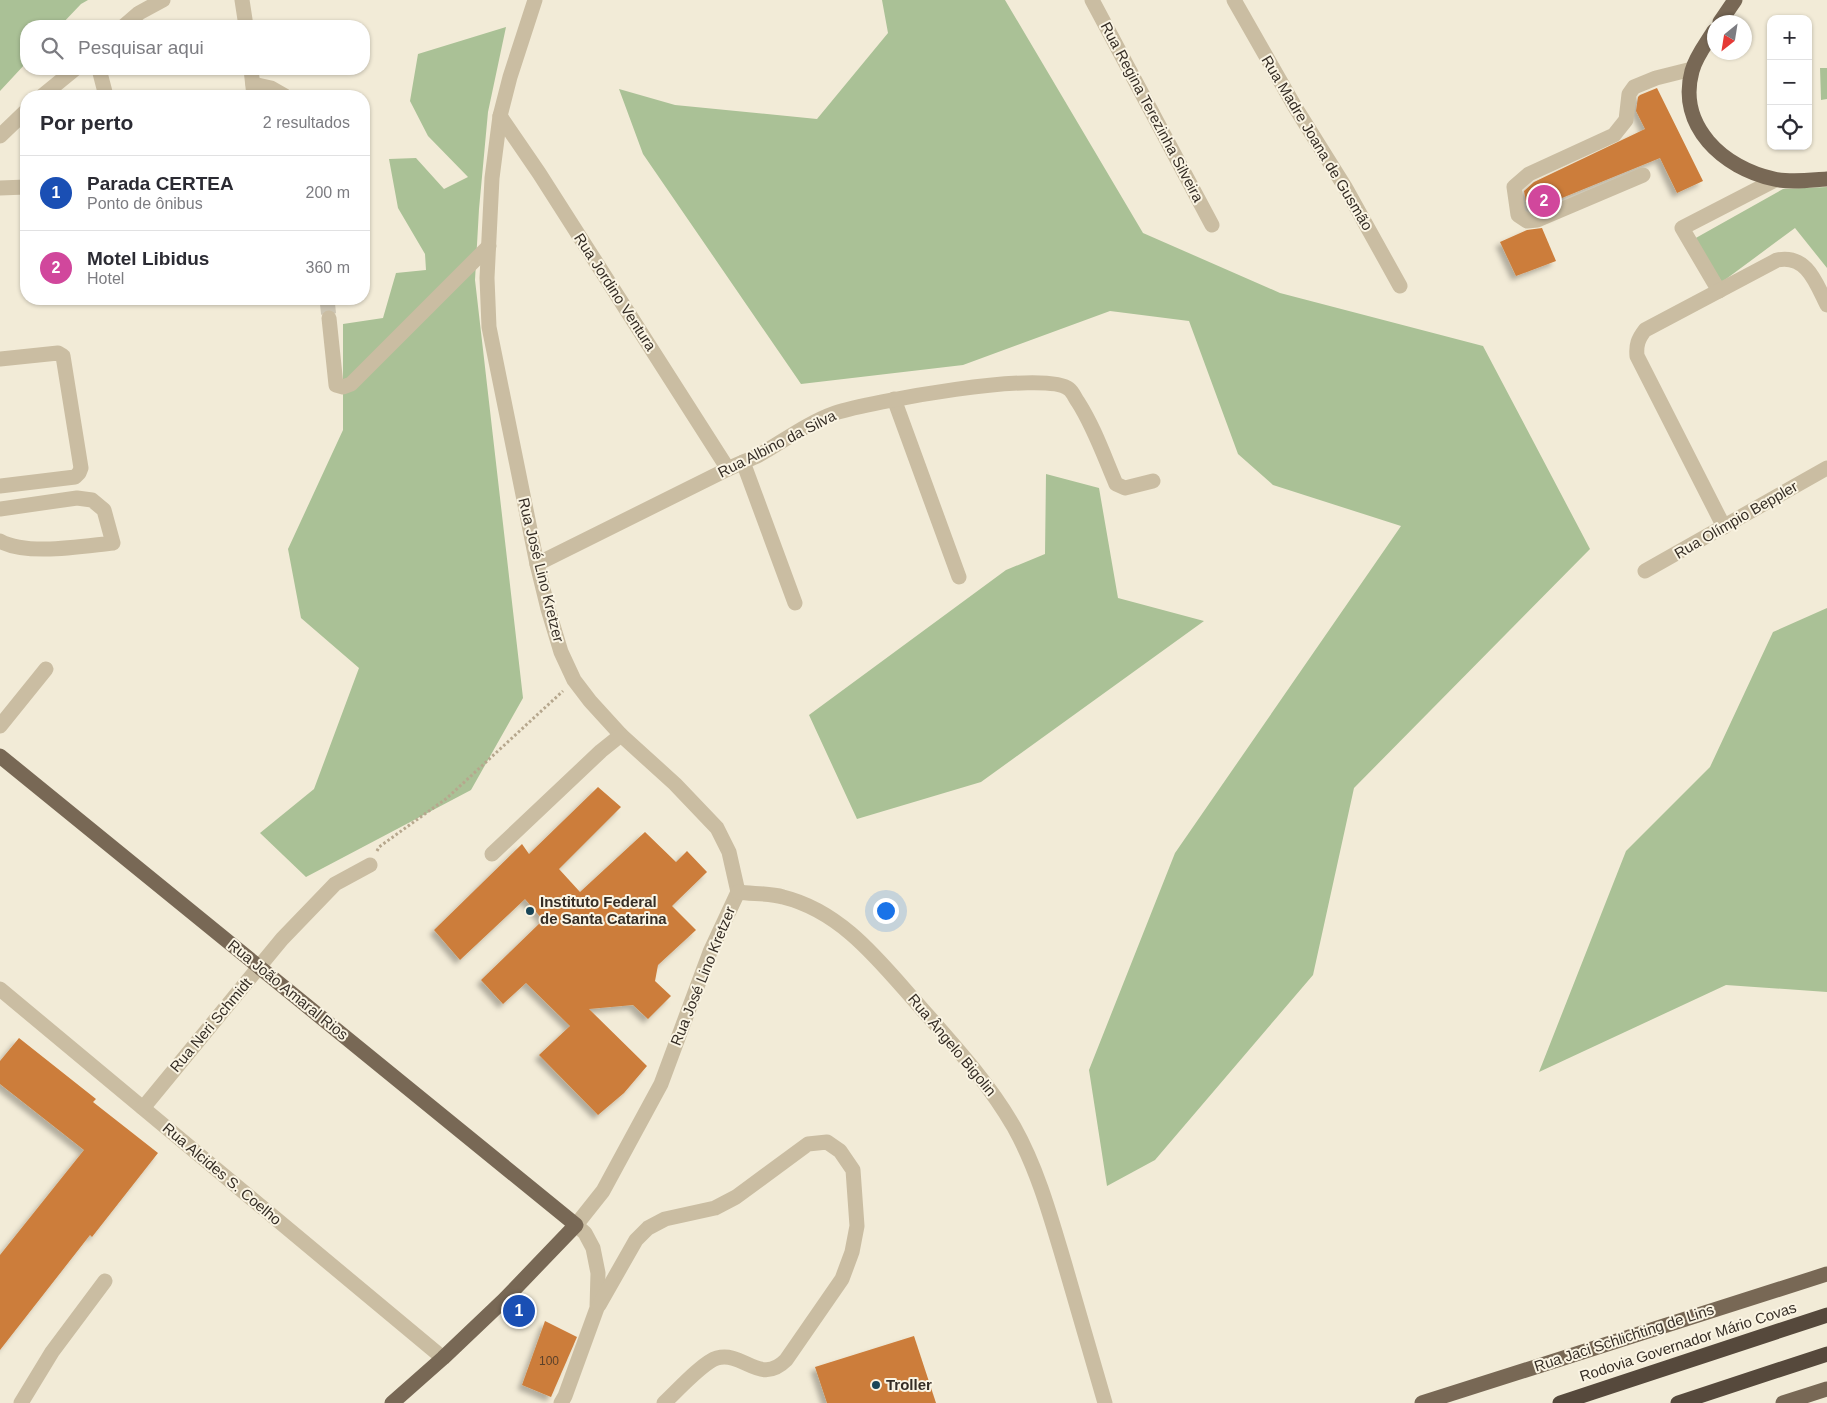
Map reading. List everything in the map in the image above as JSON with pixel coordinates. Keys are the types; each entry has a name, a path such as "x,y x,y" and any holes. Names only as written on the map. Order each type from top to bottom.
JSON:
{"highway":[{"name":"Rodovia Governador Mário Covas","path":"1560,1403 1827,1315"},
{"path":"1678,1403 1827,1354"}],"main road":[{"path":"1725,15 1736,0"},
{"path":"1707,42 1692,69 1688,95 1694,119 1707,141 1728,160 1762,176 1775,180 1827,179"},
{"name":"Rua João Amaral Rios","path":"0,756 576,1225"},
{"path":"392,1403 504,1300 576,1225"},
{"name":"Rua Jaci Schlichting de Lins","path":"1422,1403 1827,1274"},
{"path":"1783,1403 1827,1389"}],"street":[{"path":"132,20 163,0"},
{"path":"242,0 245,20"},
{"name":"Rua José Lino Kretzer","path":"535,0 510,77 500,116 492,178 488,246 489,327 537,564 558,643 574,680 590,702 621,735 675,784 717,828 728,852 738,892 710,952 661,1084 603,1191 576,1225"},
{"name":"Rua Regina Terezinha Silveira","path":"1092,0 1212,225"},
{"name":"Rua Madre Joana de Gusmão","path":"1234,0 1294,107 1345,188 1400,286"},
{"path":"1642,175 1537,220 1527,221 1518,215 1514,187 1529,174 1614,134 1626,120 1630,94 1634,87 1656,78 1692,69"},
{"path":"49,90 68,75"},
{"path":"101,75 104,90"},
{"path":"252,75 253,90 271,88 274,90"},
{"name":"Rua Jordino Ventura","path":"500,116 539,173 728,468"},
{"path":"0,136 20,117"},
{"path":"1718,291 1682,228 1775,180"},
{"path":"0,188 20,187"},
{"path":"329,318 336,385 343,387 351,384 488,246"},
{"path":"1724,527 1637,356 1636,346 1639,337 1645,330 1777,260 1786,258 1794,259 1812,275 1827,305"},
{"path":"0,359 58,353 63,356 81,468 74,477 0,486"},
{"name":"Rua Albino da Silva","path":"537,564 728,468 758,455 810,424 857,406 941,391 1036,382 1055,383 1069,389 1087,417 1116,484 1126,488 1153,481"},
{"path":"894,399 959,577"},
{"path":"743,462 795,603"},
{"name":"Rua Olímpio Beppler","path":"1645,571 1827,468"},
{"path":"0,509 77,498 92,500 104,510 114,543 63,548 26,548 0,541"},
{"path":"0,726 46,669"},
{"path":"492,854 601,751 621,735"},
{"name":"Rua Neri Schmidt","path":"143,1108 282,939 335,884 370,866"},
{"name":"Rua Ângelo Bigolin","path":"738,892 782,896 805,904 826,914 854,936 881,962 977,1072 995,1097 1015,1128 1030,1159 1046,1200 1104,1402"},
{"name":"Rua Alcides S. Coelho","path":"0,989 443,1358"},
{"path":"560,1403 565,1396 597,1308 636,1240 648,1228 666,1218 715,1208 729,1201 808,1144 826,1142 840,1151 852,1170 856,1226 852,1252 842,1279 786,1360 778,1368 768,1371 728,1357 717,1358 704,1365 664,1403"},
{"path":"576,1225 585,1232 594,1248 598,1273 597,1308"},
{"path":"21,1403 52,1352 104,1281"}],"path":[{"path":"370,866 379,848 447,798 574,680"}],"green space":[{"path":"0,0 88,0 81,4 66,20 20,20 20,69 0,91"},
{"path":"882,0 1005,0 1143,233 1280,293 1483,346 1590,549 1354,788 1313,975 1155,1160 1107,1186 1089,1070 1175,853 1401,526 1273,485 1238,454 1189,321 1110,311 963,365 801,384 643,154 619,89 675,105 817,119 888,33"},
{"path":"506,27 488,112 475,280 523,698 471,790 306,877 260,833 314,789 359,668 301,618 288,549 343,430 343,324 383,318 396,273 426,270 425,254 398,208 389,159 416,158 444,189 468,177 428,136 410,101 418,54"},
{"path":"1820,68 1827,68 1827,99 1821,100"},
{"path":"1827,187 1827,268 1795,228 1722,282 1694,239 1783,189"},
{"path":"1046,474 1099,488 1118,598 1204,621 981,782 857,819 809,715 1006,570 1045,554"},
{"path":"1827,608 1827,992 1726,985 1539,1072 1626,851 1710,767 1773,632"}],"building":[{"path":"1657,88 1703,181 1677,193 1660,158 1530,211 1524,191 1534,182 1645,129 1636,111 1638,97"},
{"path":"1542,228 1556,261 1516,276 1500,242 1527,230"},
{"path":"598,787 621,807 559,869 580,892 645,832 676,862 687,851 707,872 672,906 696,930 658,965 655,981 671,996 648,1019 633,1005 589,1009 647,1066 624,1093 598,1115 539,1055 570,1026 526,983 503,1004 481,980 543,920 525,899 460,960 434,930 522,844 529,854"},
{"path":"19,1038 96,1099 93,1102 158,1153 92,1237 90,1235 0,1350 0,1255 84,1150 0,1084 0,1061"},
{"path":"545,1321 577,1337 551,1397 522,1385"},
{"name":"Troller","path":"914,1336 936,1403 827,1403 815,1367"}],"tunnel":[{"path":"328,305 329,318"}],"place":[{"name":"Motel Libidus","path":"1544,201"},
{"name":"Instituto Federal de Santa Catarina","path":"530,911"},
{"name":"Parada CERTEA","path":"519,1311"},
{"name":"Troller","path":"876,1385"}]}
